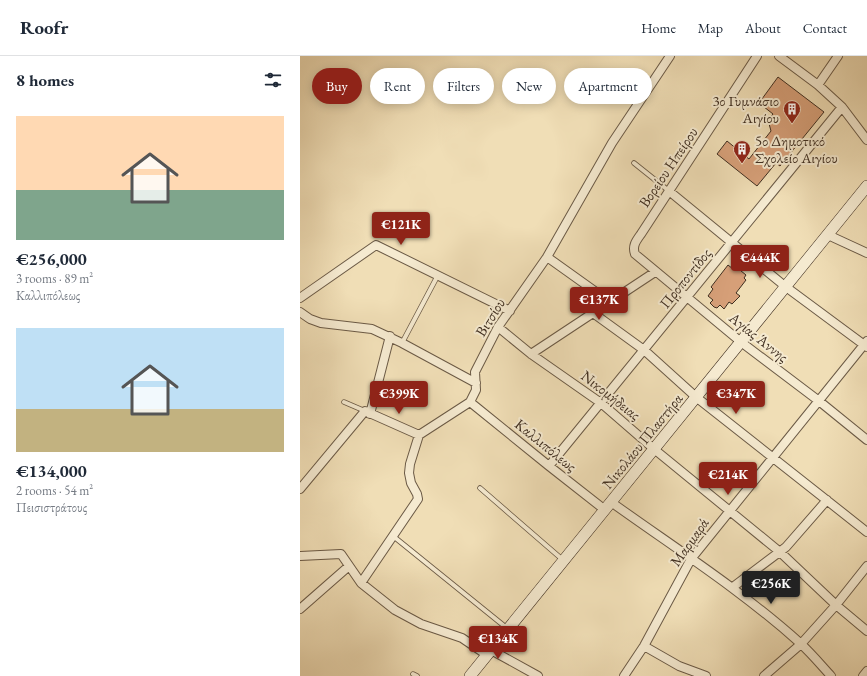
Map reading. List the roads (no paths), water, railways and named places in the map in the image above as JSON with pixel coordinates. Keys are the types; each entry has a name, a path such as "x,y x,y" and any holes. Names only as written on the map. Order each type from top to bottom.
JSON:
{"main road":[{"name":"Νικολάου Πλαστήρα","path":"470,676 867,186"}],"street":[{"name":"Βιτσίου","path":"470,402 476,390 475,372 498,327 547,257 612,143 670,56"},
{"name":"Βορείου Ηπείρου","path":"635,254 633,248 635,244 757,56"},
{"path":"779,56 818,85 842,107 867,140"},
{"path":"818,85 838,56"},
{"name":"Προποντίδος","path":"549,466 842,107"},
{"path":"669,191 786,287 866,344"},
{"path":"828,235 867,253"},
{"path":"300,298 376,245 510,311"},
{"name":"Αγίας Άννης","path":"635,254 741,342 819,401 867,440"},
{"path":"547,257 610,302"},
{"path":"531,354 655,272"},
{"path":"300,312 310,319 321,323 372,329 390,336 476,383"},
{"path":"593,313 644,350 696,397 774,457 867,532"},
{"name":"Νικομήδειας","path":"498,327 531,354 601,402 654,449 780,552 836,605 867,631"},
{"path":"300,489 368,413 390,336"},
{"name":"Μαρμαρά","path":"624,676 644,646 691,559 866,344"},
{"path":"361,583 418,499 411,483 409,472 419,436 470,402"},
{"name":"Καλλιπόλεως","path":"470,402 549,466 733,587 760,608 801,644 831,676"},
{"path":"368,413 419,436"},
{"path":"733,587 780,552 792,541 827,500"},
{"path":"300,556 341,554 361,583 395,610 422,624 462,638 489,653 538,676"},
{"path":"300,608 349,566"},
{"path":"764,676 801,644 836,605 867,566"},
{"path":"644,646 679,666 706,676"},
{"path":"863,676 867,671"}],"lane":[{"path":"634,163 669,191"},
{"path":"402,342 438,275"},
{"path":"344,402 368,413"},
{"path":"480,488 564,560"},
{"path":"394,536 508,629"}],"place":[{"name":"3ο Γυμνάσιο Αιγίου","path":"792,124"},
{"name":"5ο Δημοτικό Σχολείο Αιγίου","path":"742,164"}]}
